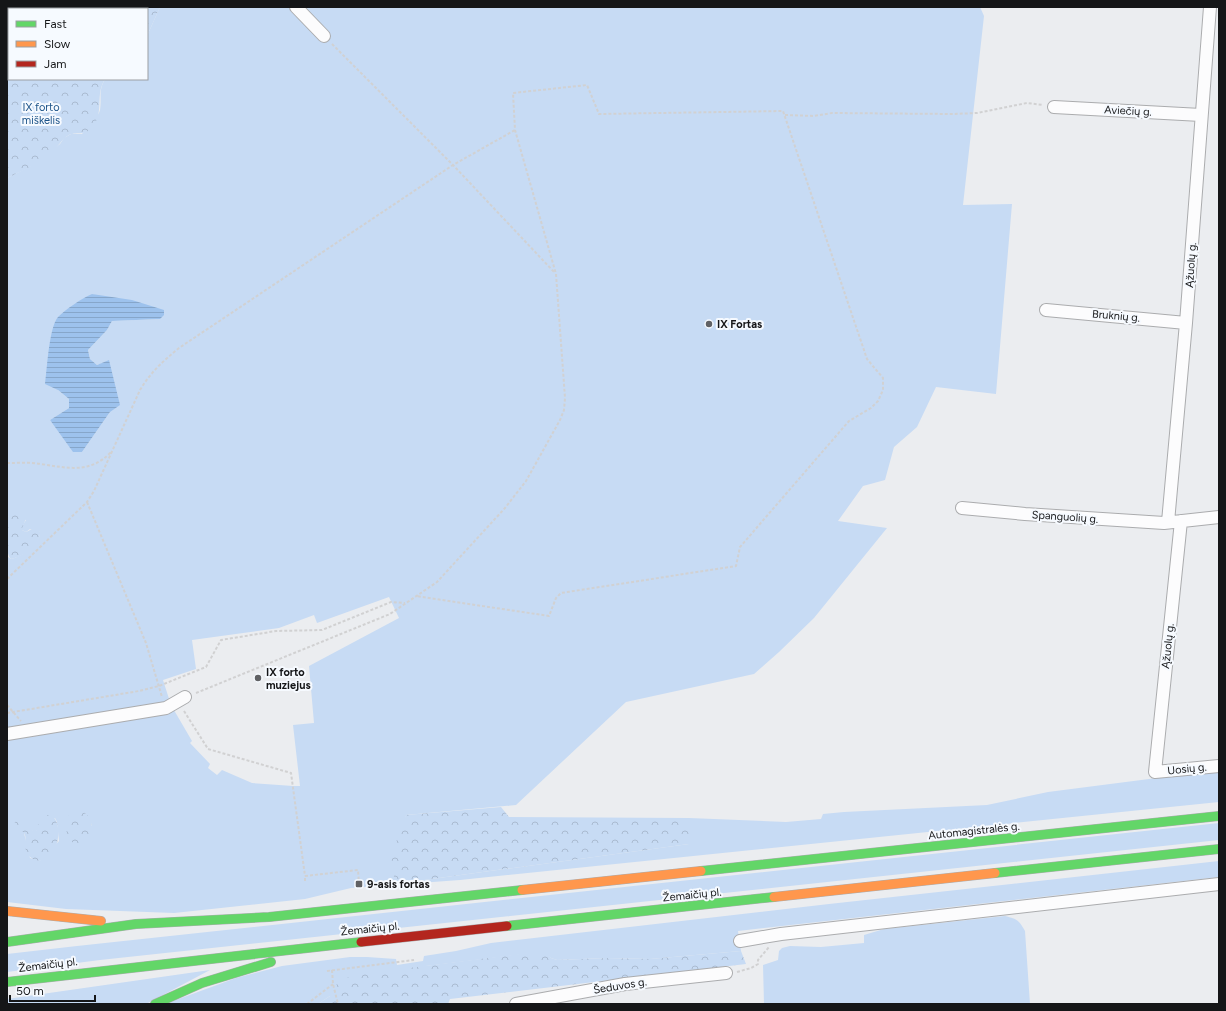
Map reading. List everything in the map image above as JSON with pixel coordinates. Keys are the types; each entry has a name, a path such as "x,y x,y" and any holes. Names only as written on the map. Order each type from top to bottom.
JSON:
{"highway":[{"name":"Automagistralės g.","path":"732,869 1219,816"},
{"name":"Žemaičių pl.","path":"7,982 1219,849"},
{"name":"Žemaičių pl.","path":"7,942 136,924 269,917 401,904 664,874 732,869"},
{"path":"7,911 136,924"},
{"path":"155,1004 202,983 323,947"}],"street":[{"path":"296,7 324,36"},
{"name":"Ąžuolų g.","path":"1168,522 1186,323 1210,7"},
{"name":"Aviečių g.","path":"1054,107 1202,115"},
{"name":"Bruknių g.","path":"1046,310 1186,323"},
{"name":"Spanguolių g.","path":"962,508 1026,514 1168,522 1219,517"},
{"name":"Ąžuolų g.","path":"1155,772 1181,521"},
{"path":"7,734 166,708 182,699"},
{"name":"Uosių g.","path":"1155,772 1219,766"},
{"path":"740,941 789,933 1219,884"},
{"name":"Šeduvos g.","path":"516,1004 625,984 726,973"}],"path":[{"path":"324,36 453,165 556,274"},
{"path":"306,881 292,773 208,749 182,699 390,614 416,596 437,582 504,508 526,481 560,420 564,410 565,386 556,274 516,130 513,93 587,86 599,114 783,111 867,360 883,378 883,390 878,402 849,421 740,547 736,566 561,593 556,598 548,616 416,596"},
{"path":"785,115 814,116 832,113 959,114 977,113 1027,103 1054,107"},
{"path":"7,579 87,502 94,491 140,390 148,377 159,364 179,348 453,165 516,130"},
{"path":"7,463 40,464 60,468 79,468 101,461 113,449"},
{"path":"87,502 146,643 159,686"},
{"path":"7,713 139,691 159,686 206,667 221,640 276,631 322,630 391,602 406,603"},
{"path":"7,705 29,730"},
{"path":"305,876 358,870 359,884"},
{"path":"327,971 414,960"},
{"path":"726,973 751,968 758,964 758,960"},
{"path":"332,970 333,984 338,1004"},
{"path":"307,1004 333,984"}],"green space":[{"name":"IX forto miškelis","path":"7,7 160,7 148,34 148,8 8,8 8,80 104,80 100,91 99,114 91,129 85,132 69,135 52,152 35,165 7,178"},
{"path":"160,7 980,7 984,16 963,205 1012,204 996,394 936,387 917,427 894,447 885,480 863,486 838,521 887,528 814,618 754,674 626,702 516,805 406,815 395,884 689,844 689,818 786,822 821,819 823,814 844,812 987,805 1048,792 1219,770 1219,802 460,880 351,888 305,899 174,913 66,909 7,902 7,552 8,557 11,559 30,549 37,541 40,532 30,529 26,532 22,530 21,528 26,520 8,516 7,525 7,178 31,166 60,144 64,138 71,134 82,134 99,113 104,80 148,80 148,34","holes":["92,294 160,319 112,321 107,330 88,350 90,359 97,365 109,361 110,412 82,452 50,420 69,408 69,399 58,390","389,597 399,618 309,666 314,723 293,725 300,786 252,783 222,770 217,775 208,768 210,764 190,743 192,741 171,705 163,680 196,669 192,640 279,628 314,615 317,623","85,813 92,825 74,842 71,840","55,818 57,822 59,841 41,861 30,858 24,833 32,830 34,832"]},
{"path":"11,510 19,511 24,514 26,518 22,530 26,532 32,529 38,530 40,532 40,537 30,550 21,556 11,559 7,550 6,535 7,519"},
{"path":"501,807 509,817 689,818 689,844 395,884 391,856 406,815"},
{"path":"75,809 82,811 87,815 92,826 88,837 83,842 76,845 66,837 68,818 70,812"},
{"path":"45,815 52,816 56,821 58,828 57,842 52,855 47,859 38,861 32,859 26,851 25,835 16,827 15,823 23,817 30,822 32,830 36,831 39,821"},
{"path":"1219,823 1219,840 100,960 7,972 7,954"},
{"path":"1219,861 1219,877 738,931 741,951 650,959 606,958 557,960 542,952 426,966 330,996 318,1004 165,1004 236,978 282,966 350,957 396,959 397,965 423,961 424,956 491,943"},
{"path":"1005,916 1017,920 1025,931 1030,1004 764,1004 763,965 778,960 779,951 782,948 790,946 821,947 864,943 864,935 884,929"},
{"path":"543,951 551,958 557,960 606,958 650,959 741,951 746,964 450,999 448,1004 318,1004 330,996 333,988 338,983 353,975"},
{"path":"210,970 146,1004 7,1004 7,999"}],"water":[{"path":"92,294 132,300 164,310 164,315 160,319 112,321 107,330 88,350 90,359 97,365 109,360 120,405 110,412 82,452 73,452 50,420 69,408 69,399 58,390 45,384 50,339 58,317 74,304"}],"traffic: fast":[{"path":"701,871 1219,816"},
{"path":"995,873 1219,849"},
{"path":"7,942 136,924 269,917 522,890"},
{"path":"507,926 774,897"},
{"path":"7,982 361,942"},
{"path":"155,1004 202,983 271,962"}],"traffic: slow":[{"path":"522,890 701,871"},
{"path":"774,897 995,873"},
{"path":"7,911 101,921"}],"traffic: jam":[{"path":"361,942 507,926"}],"place":[{"name":"IX Fortas","path":"709,324"},
{"name":"IX forto muziejus","path":"258,678"},
{"name":"9-asis fortas","path":"359,884"}]}
